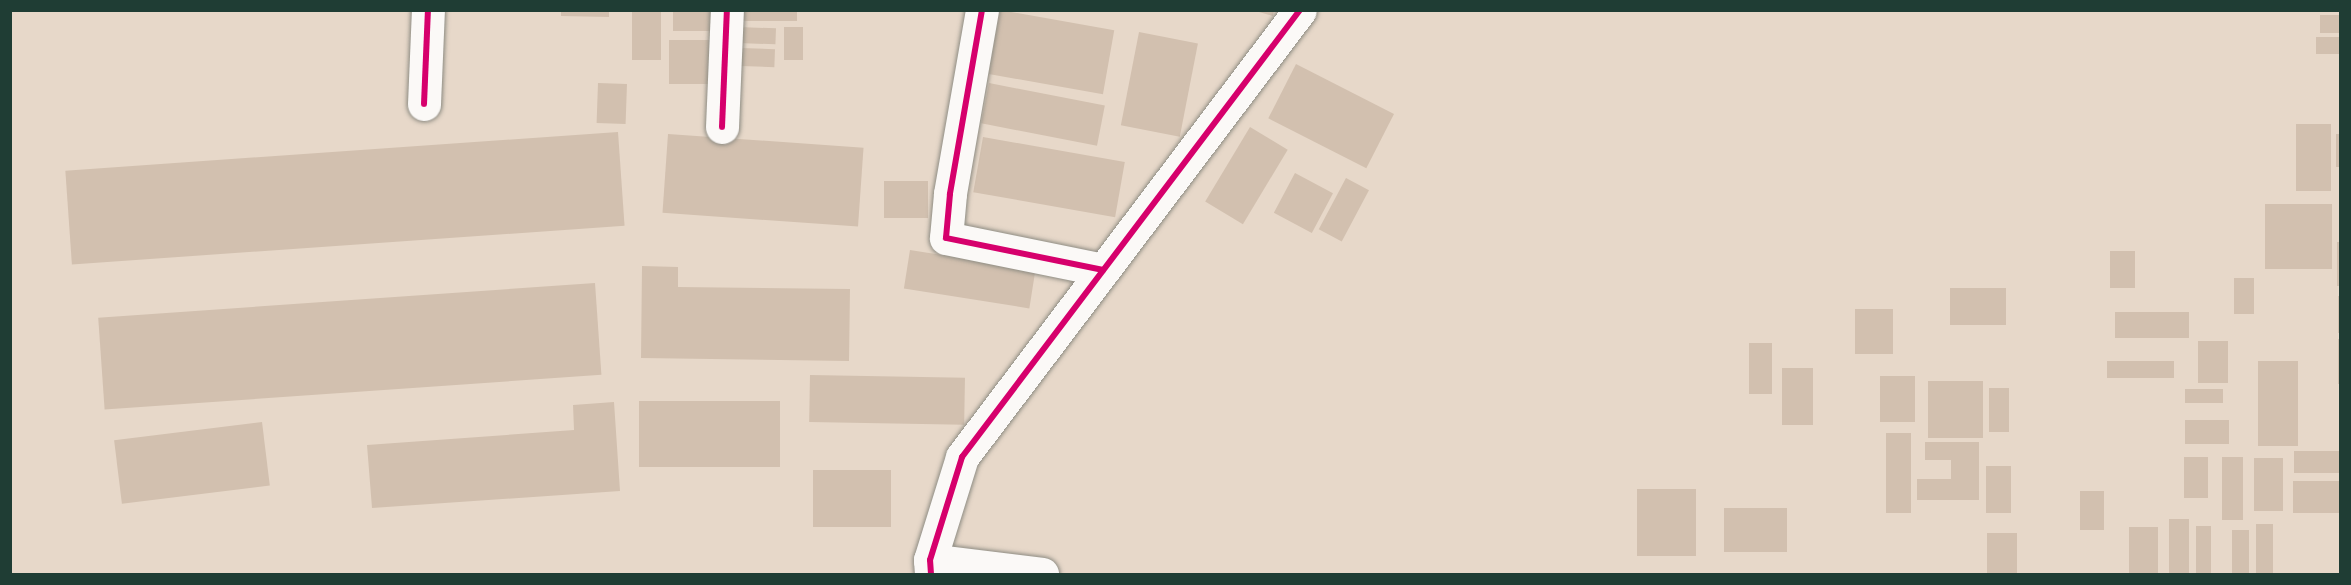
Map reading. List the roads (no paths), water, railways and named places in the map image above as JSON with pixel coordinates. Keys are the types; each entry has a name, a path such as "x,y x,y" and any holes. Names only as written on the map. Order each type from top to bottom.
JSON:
{"street":[{"path":"424,104 428,10"},
{"path":"722,127 727,10"},
{"path":"982,10 950,194 946,238 1103,270"},
{"path":"1042,574 931,567 962,458 1300,10"}]}
